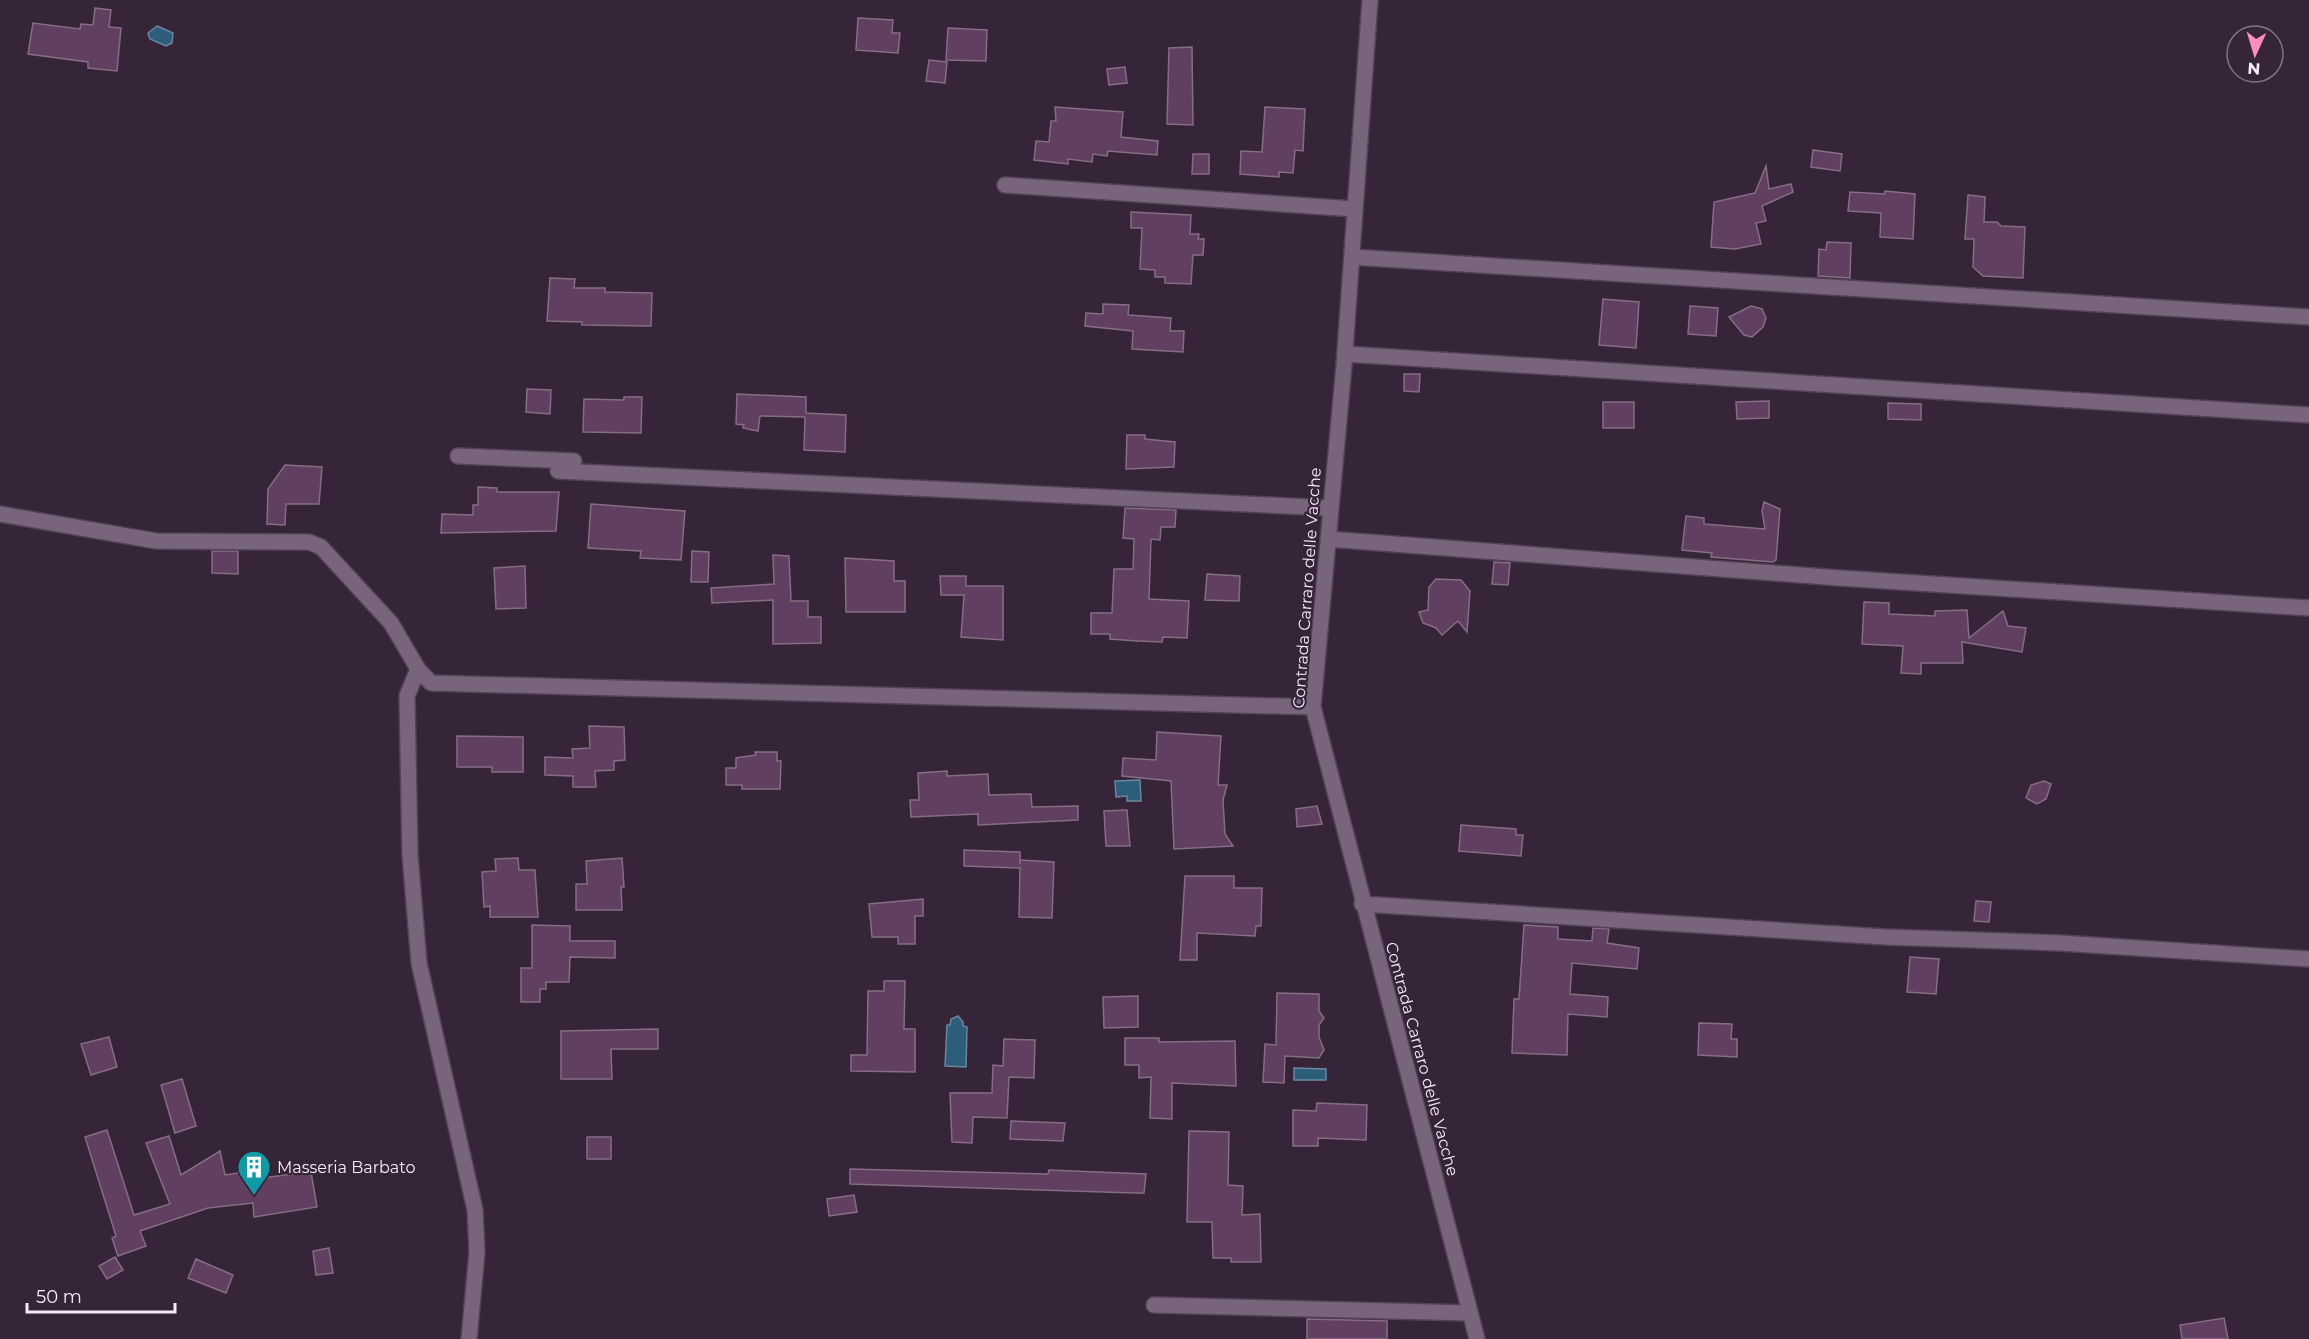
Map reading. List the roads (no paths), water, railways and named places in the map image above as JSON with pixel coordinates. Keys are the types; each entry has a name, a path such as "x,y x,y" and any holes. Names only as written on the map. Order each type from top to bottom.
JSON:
{"street":[{"name":"Contrada Carraro delle Vacche","path":"1370,0 1345,354 1314,707 1362,904 1477,1339"},
{"path":"1005,185 1355,209"},
{"path":"1352,257 2309,317"},
{"path":"1345,354 2309,416"},
{"path":"458,456 625,463 646,475"},
{"path":"558,471 1330,508"},
{"path":"0,514 156,541 309,542 321,547 391,623 418,669 431,683 1314,707"},
{"path":"1328,539 1839,578 2309,608"},
{"path":"418,669 407,696 412,879 419,963 475,1210 477,1252 470,1339"},
{"path":"1362,904 1886,937 2060,943 2309,959"},
{"path":"1154,1305 1470,1313"}],"water":[{"path":"157,26 173,33 172,43 166,46 150,39 148,33"},
{"path":"1140,780 1141,801 1127,801 1127,796 1116,797 1115,781"},
{"path":"958,1016 963,1026 967,1027 966,1067 945,1066 947,1025 950,1025 951,1019"},
{"path":"1294,1068 1326,1069 1326,1080 1294,1080"}],"place":[{"name":"Masseria Barbato","path":"254,1196"}]}
